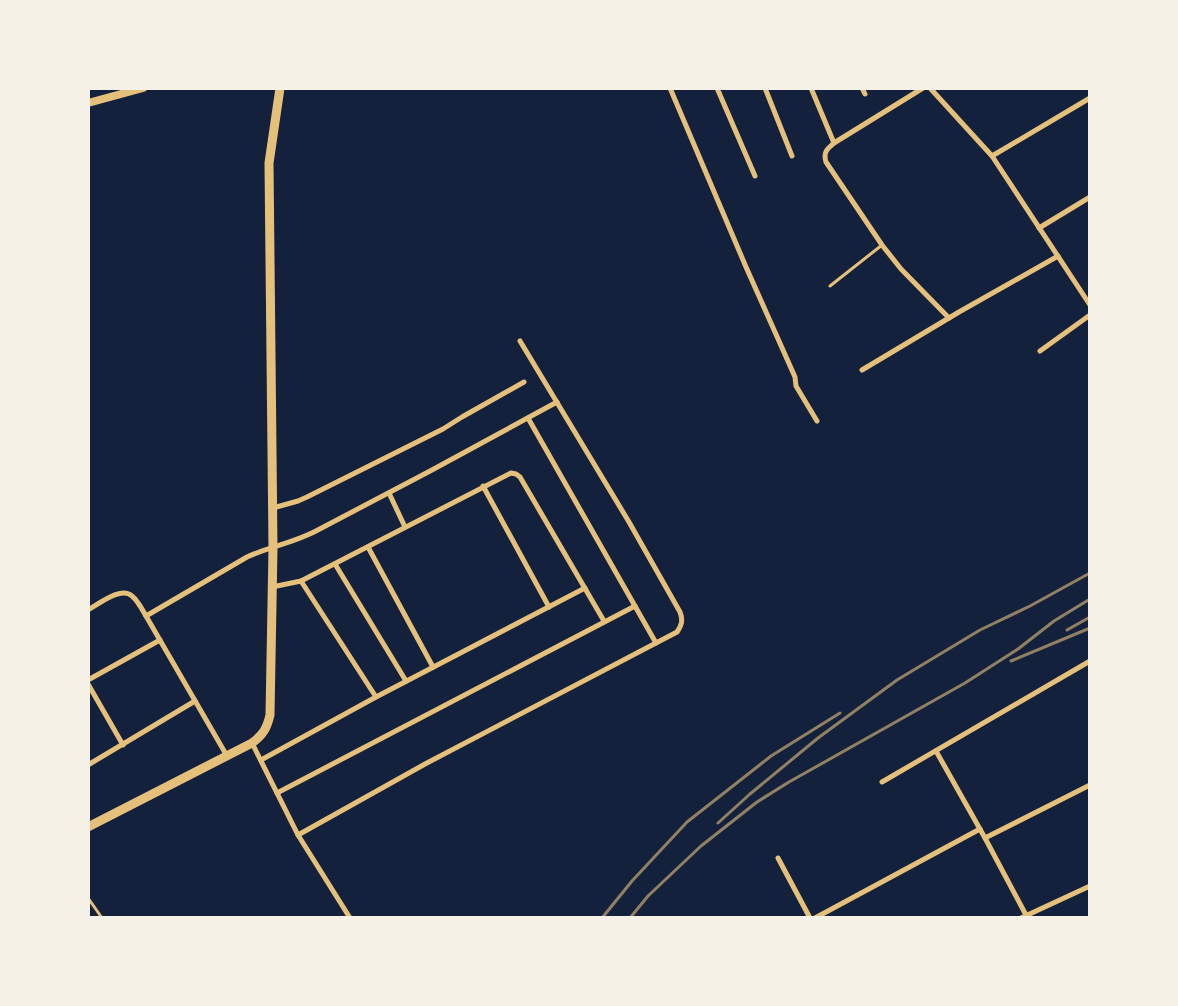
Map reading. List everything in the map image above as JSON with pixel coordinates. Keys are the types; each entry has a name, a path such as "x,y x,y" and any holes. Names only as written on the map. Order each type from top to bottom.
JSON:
{"highway":[{"path":"88,827 252,743 267,728 270,715 273,548 269,163 280,88"}],"main road":[{"path":"88,103 143,88"}],"street":[{"path":"670,88 795,377 796,386 817,421"},
{"path":"717,88 755,176"},
{"path":"765,88 792,156"},
{"path":"811,88 834,143"},
{"path":"923,88 834,143 824,156 882,245 901,269 949,318"},
{"path":"930,88 992,156 1089,305"},
{"path":"992,156 1089,98"},
{"path":"1039,228 1089,197"},
{"path":"862,370 1058,256"},
{"path":"1040,351 1089,315"},
{"path":"298,835 425,764 656,643 676,632 681,626 680,612 630,522 520,341"},
{"path":"273,508 298,501 433,435 524,382"},
{"path":"146,616 247,557 296,541 314,532 557,402"},
{"path":"528,418 656,643"},
{"path":"272,587 301,581 511,473 520,477 604,621"},
{"path":"483,486 549,607"},
{"path":"389,493 405,527"},
{"path":"368,547 433,667"},
{"path":"335,564 406,681"},
{"path":"301,581 376,697"},
{"path":"261,760 585,588"},
{"path":"88,610 118,593 125,592 132,596 146,616 227,756"},
{"path":"277,793 635,606"},
{"path":"123,745 88,682 160,640"},
{"path":"882,782 1089,661"},
{"path":"88,765 195,701"},
{"path":"252,743 298,835 350,918"},
{"path":"936,750 986,838 1023,916 1089,886"},
{"path":"986,838 1089,785"},
{"path":"815,918 980,829"},
{"path":"778,858 810,918"}],"lane":[{"path":"830,286 882,245"},
{"path":"88,898 102,918"}],"railway":[{"path":"718,823 818,738 897,680 980,630 1090,573"},
{"path":"630,918 648,896 701,846 757,802 965,683 1018,649 1054,621 1090,599"},
{"path":"1067,630 1090,617"},
{"path":"1011,661 1090,628"},
{"path":"602,918 632,881 687,822 771,756 840,713"}]}
